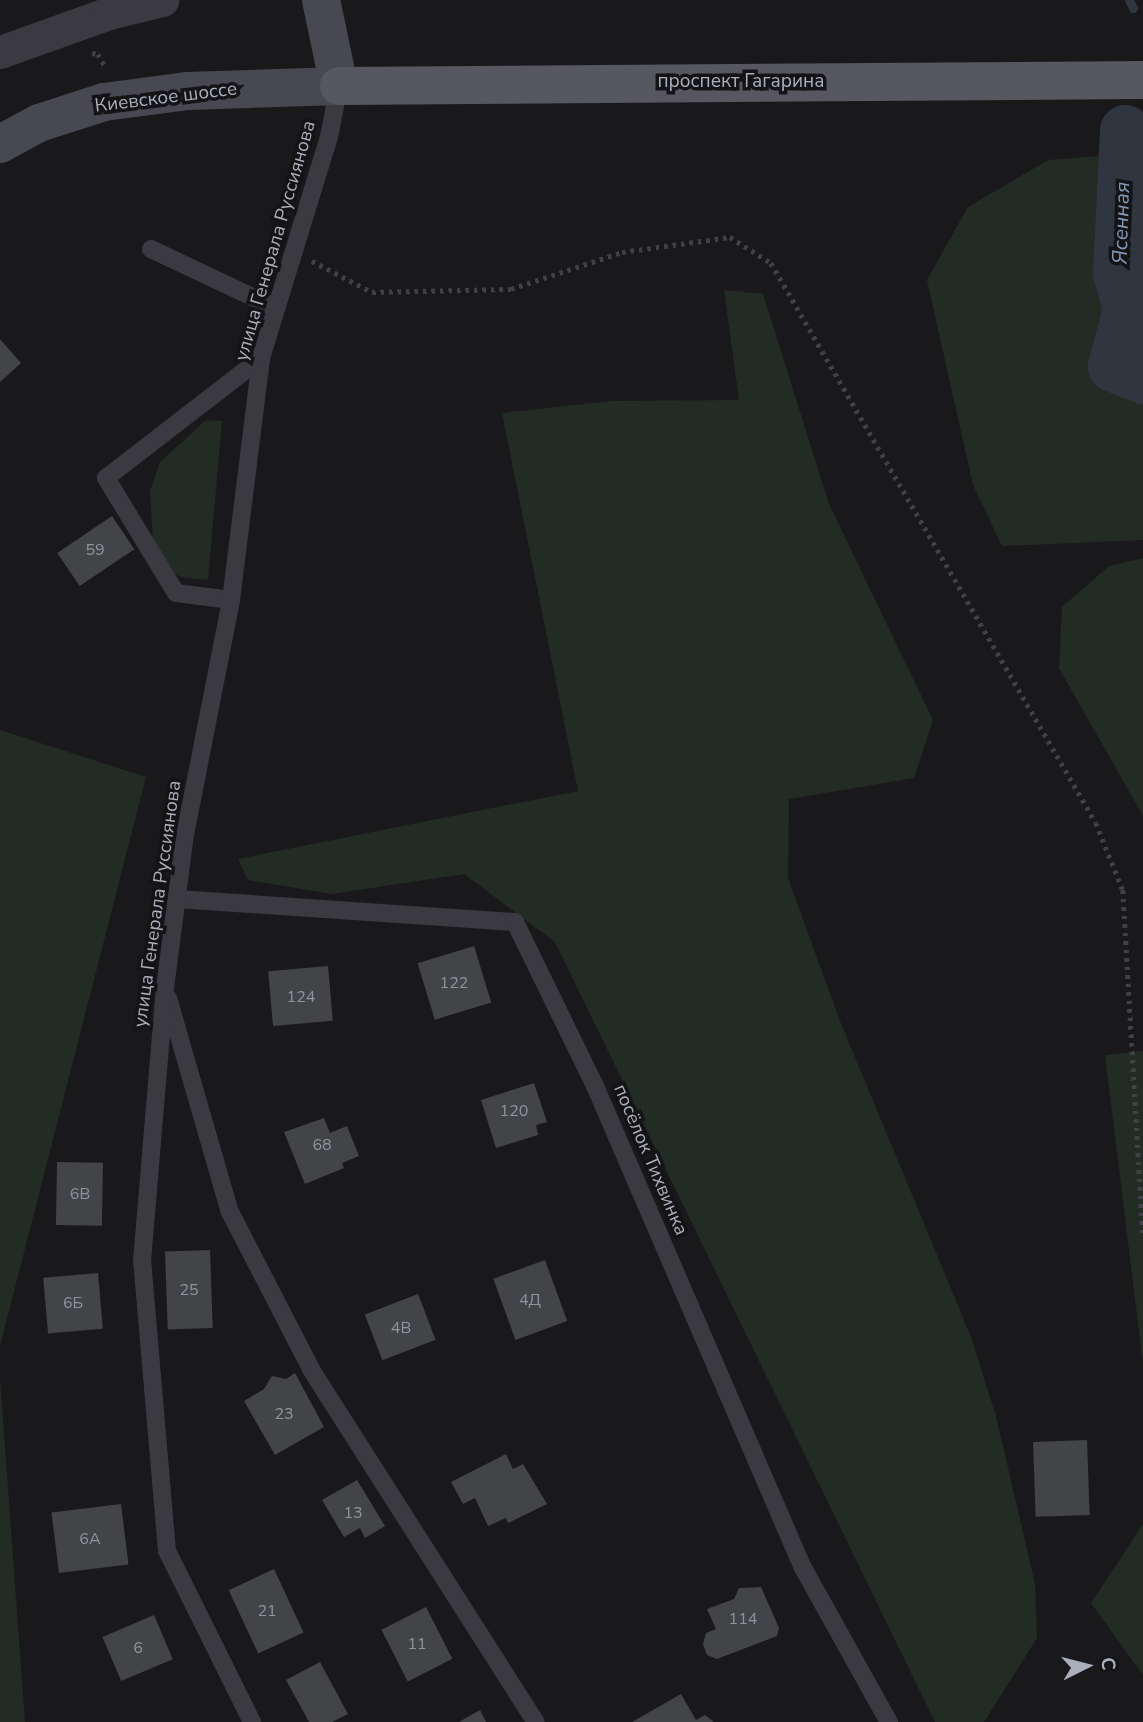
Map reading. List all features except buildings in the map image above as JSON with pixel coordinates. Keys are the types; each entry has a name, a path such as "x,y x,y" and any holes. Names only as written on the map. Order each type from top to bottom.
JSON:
{"main road":[{"path":"321,0 339,86"},
{"name":"проспект Гагарина","path":"339,86 1143,80"},
{"name":"Киевское шоссе","path":"0,144 39,123 104,102 188,91 339,86"}],"street":[{"path":"0,52 97,17 162,0"}],"lane":[{"name":"улица Генерала Руссиянова","path":"253,1722 167,1551 142,1261 165,988 177,900 231,600 261,358 329,137 339,86"},
{"path":"151,249 276,308"},
{"path":"231,600 176,593 106,478 261,358"},
{"name":"посёлок Тихвинка","path":"177,900 515,922 595,1086 802,1566 889,1722"},
{"path":"165,988 229,1210 312,1370 536,1722"}],"path":[{"path":"293,251 372,292 511,289 622,252 730,236 771,263 1096,823 1123,890 1143,1236"}],"shaded area":[{"path":"1128,154 1143,176 1143,540 1002,546 973,485 927,280 968,207 1048,160"},
{"path":"724,290 763,294 829,504 933,720 914,778 789,799 788,878 840,1021 971,1337 996,1416 1035,1584 1037,1638 984,1722 935,1722 555,942 464,874 332,894 248,880 238,859 578,791 502,413 612,401 739,400"},
{"path":"206,420 222,421 208,580 181,577 167,570 153,540 150,491 160,462"},
{"path":"1143,558 1143,816 1059,668 1062,607 1109,566"},
{"path":"0,730 146,777 0,1346"},
{"path":"1143,1051 1143,1364 1105,1055"},
{"path":"0,1378 25,1722 0,1722"},
{"path":"1143,1524 1143,1675 1091,1603"}],"waterway":[{"name":"Ясенная","path":"1129,0 1133,8"},
{"name":"Ясенная","path":"1125,130 1118,272 1128,309 1113,366 1143,378"}]}
